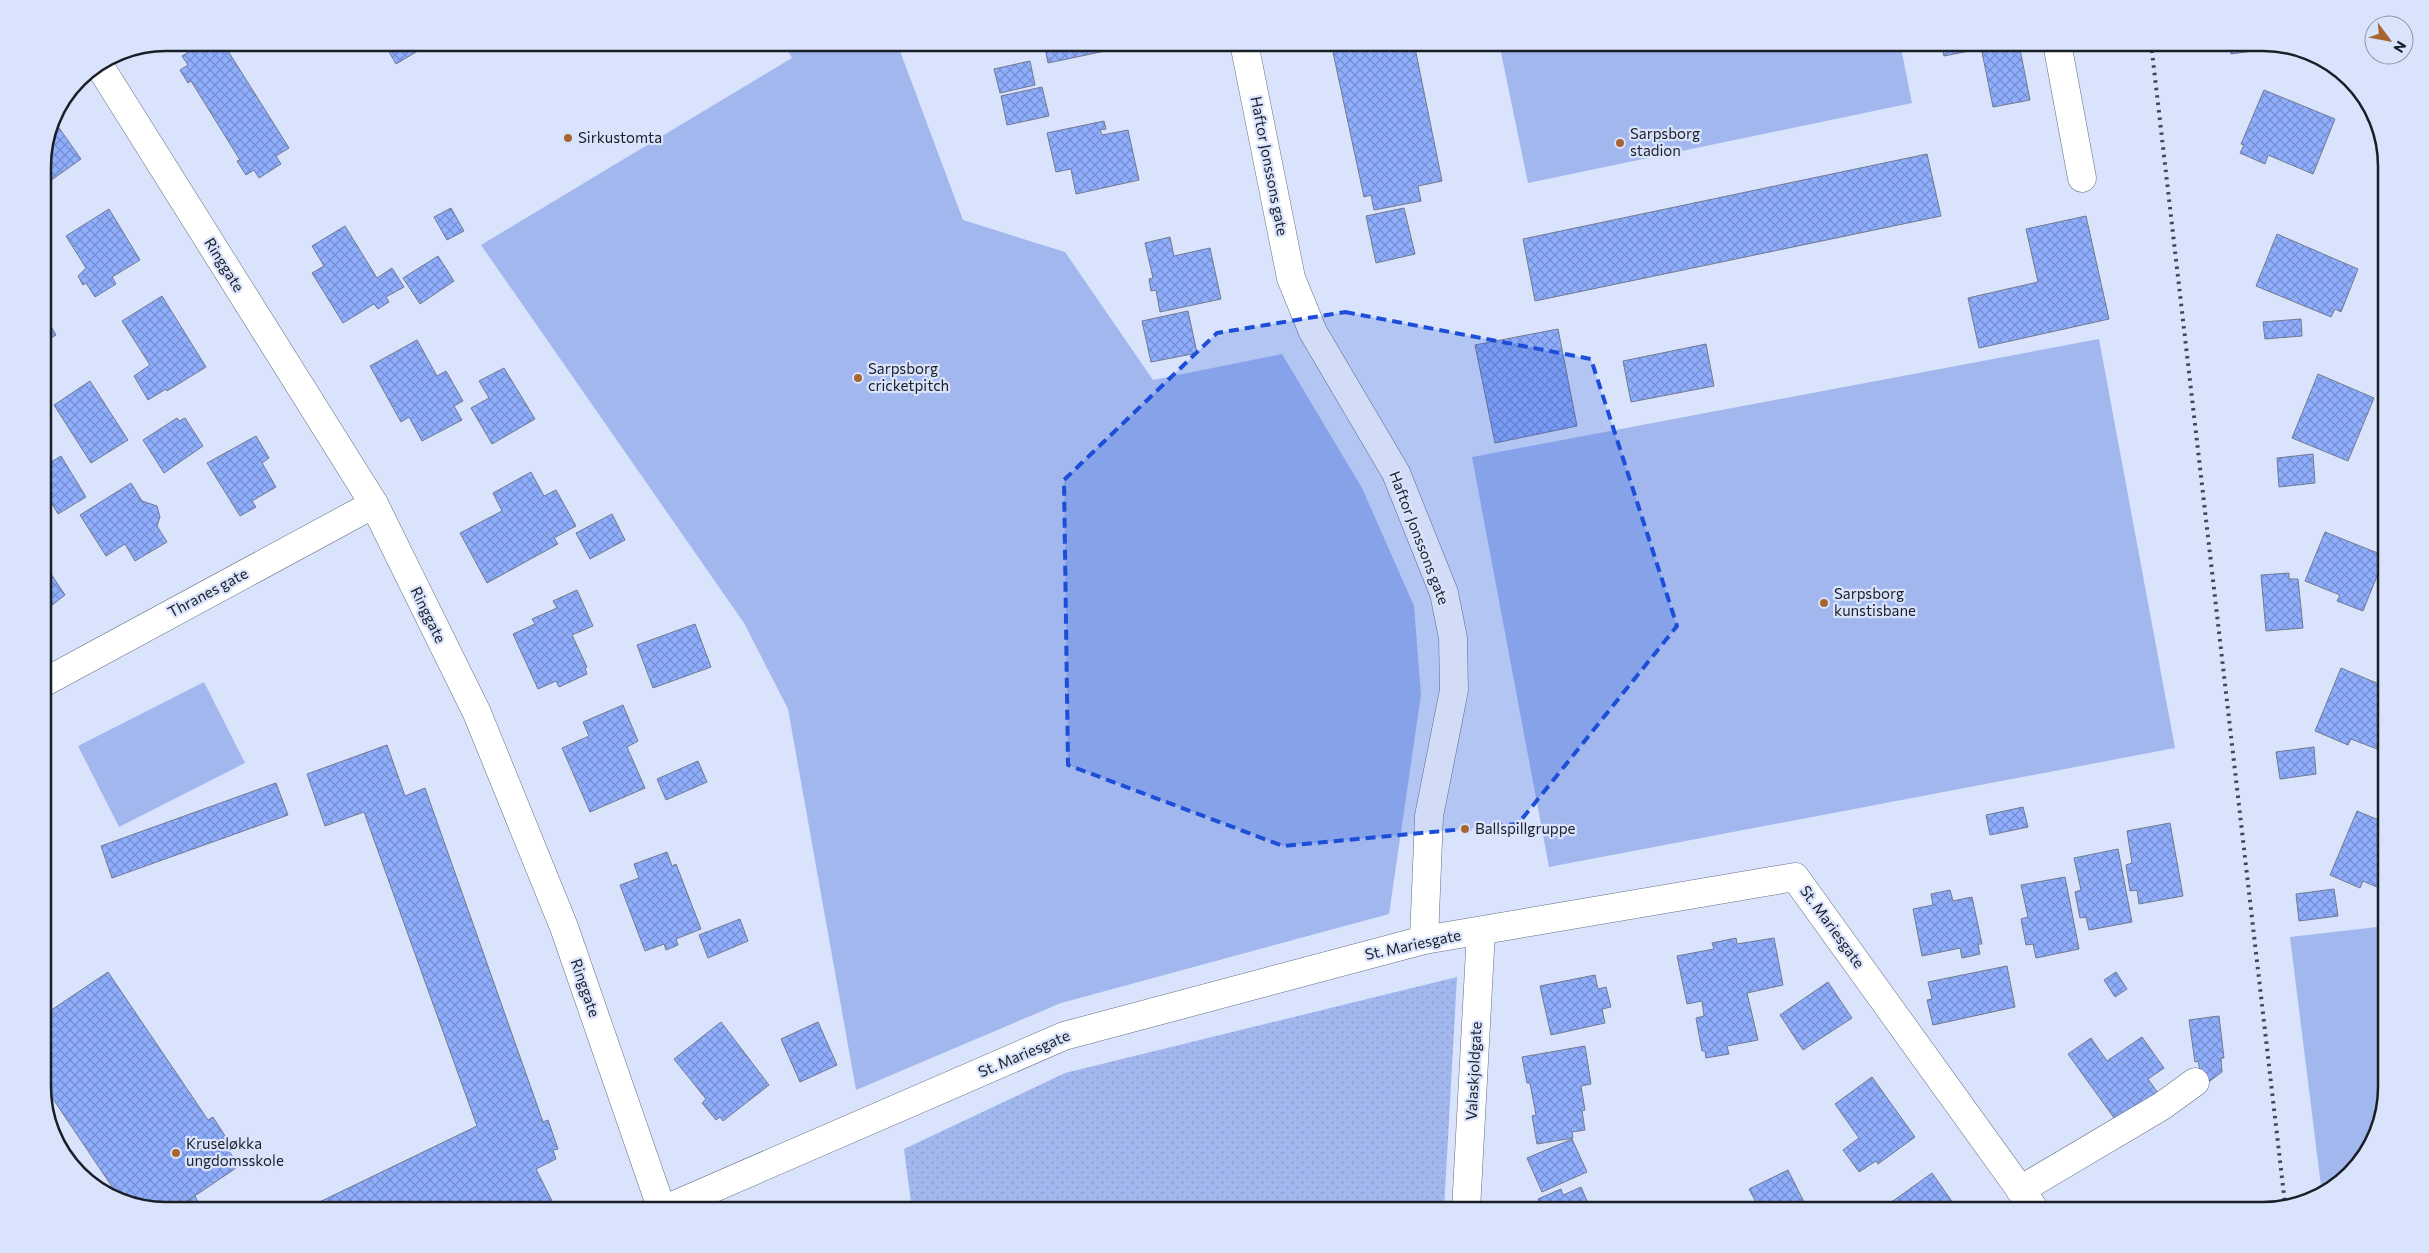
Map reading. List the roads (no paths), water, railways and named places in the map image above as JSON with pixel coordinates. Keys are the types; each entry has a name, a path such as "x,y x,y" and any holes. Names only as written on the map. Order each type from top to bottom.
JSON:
{"street":[{"name":"Haftor Jonssons gate","path":"1246,51 1291,278 1313,332 1396,473 1444,592 1452,638 1454,690 1429,816 1424,940"},
{"path":"2059,51 2082,178"},
{"name":"Ringgate","path":"103,71 374,504 480,722 564,927 659,1202"},
{"name":"Thranes gate","path":"51,679 374,504"},
{"name":"St. Mariesgate","path":"680,1202 1064,1036 1424,940 1796,877 2027,1200"},
{"name":"Valaskjoldgate","path":"1466,1202 1481,931"},
{"path":"2027,1200 2195,1082"}],"railway":[{"path":"2152,51 2284,1200"}],"place":[{"name":"Sirkustomta","path":"568,138"},
{"name":"Sarpsborg stadion","path":"1620,143"},
{"name":"Sarpsborg cricketpitch","path":"858,378"},
{"name":"Sarpsborg kunstisbane","path":"1824,603"},
{"name":"Ballspillgruppe","path":"1465,829"},
{"name":"Kruseløkka ungdomsskole","path":"176,1153"}]}
